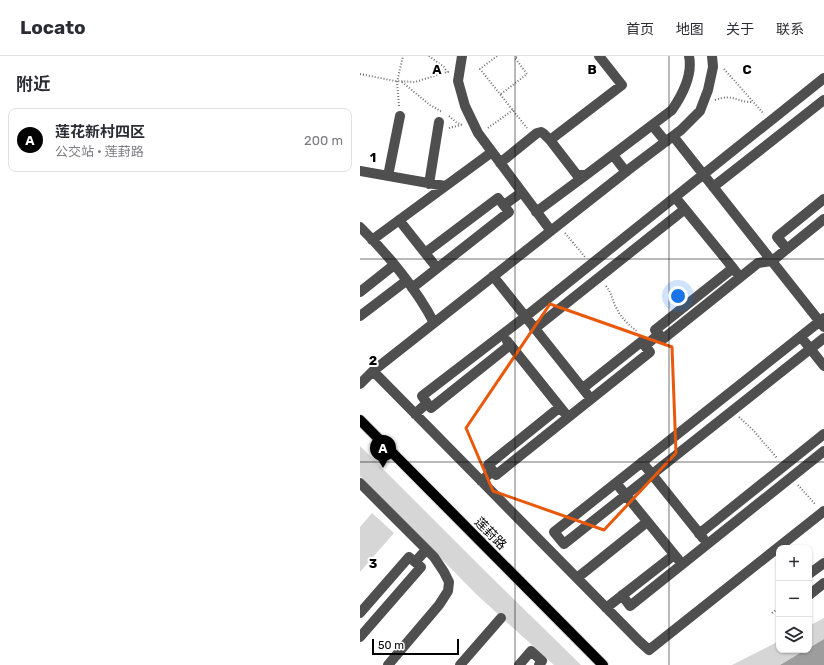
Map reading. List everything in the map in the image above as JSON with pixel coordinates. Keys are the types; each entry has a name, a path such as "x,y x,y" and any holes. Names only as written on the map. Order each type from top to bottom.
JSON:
{"main road":[{"name":"莲葑路","path":"360,420 603,665"}],"street":[{"path":"462,56 458,81 465,106 473,123 492,152 536,212 554,228"},
{"path":"550,140 622,85 599,56"},
{"path":"536,212 672,110 680,98 688,79 691,64 689,56"},
{"path":"360,384 373,371 493,276 681,130 700,111 708,90 713,67 712,56"},
{"path":"510,345 431,408 422,396 525,317 824,78"},
{"path":"714,187 824,100"},
{"path":"786,108 796,122"},
{"path":"388,176 400,116"},
{"path":"770,121 781,134"},
{"path":"429,184 439,122"},
{"path":"652,125 669,139 703,174 823,323 801,337 554,532 564,544 824,338"},
{"path":"500,163 541,132 550,140 577,175 586,175"},
{"path":"372,240 492,152"},
{"path":"613,155 626,172"},
{"path":"360,171 445,186"},
{"path":"504,205 522,192"},
{"path":"675,197 740,277"},
{"path":"360,316 409,284 437,268 509,212 498,198 425,253"},
{"path":"786,249 777,236 821,201 824,212"},
{"path":"534,329 684,209"},
{"path":"733,268 655,330 663,339 758,263 772,261 824,219"},
{"path":"399,220 437,268"},
{"path":"360,227 409,284 426,307 434,323"},
{"path":"360,292 394,265"},
{"path":"590,265 599,277"},
{"path":"590,265 599,277"},
{"path":"493,276 591,399"},
{"path":"502,334 568,417"},
{"path":"648,344 659,334"},
{"path":"801,337 824,366"},
{"path":"583,388 641,342 648,344"},
{"path":"560,407 488,465 496,475 650,352 648,344"},
{"path":"373,371 649,650 824,511"},
{"path":"739,386 749,398"},
{"path":"415,414 427,403"},
{"path":"711,408 721,420"},
{"path":"699,534 824,434"},
{"path":"622,595 630,606 824,451"},
{"path":"642,462 708,544"},
{"path":"481,481 493,471"},
{"path":"360,483 426,550 444,572 449,582 448,591 439,605 388,665"},
{"path":"616,483 682,564"},
{"path":"577,578 647,522"},
{"path":"547,548 560,538"},
{"path":"415,562 426,550"},
{"path":"606,608 674,555"},
{"path":"360,637 421,567 409,557 363,609 378,616"},
{"path":"812,572 824,563"},
{"path":"812,593 824,584"},
{"path":"460,665 501,618"},
{"path":"519,665 531,651 542,661 539,665"}],"path":[{"path":"400,116 397,82 403,56"},
{"path":"429,56 433,57 444,67 447,72"},
{"path":"497,56 480,69 534,136"},
{"path":"501,95 527,74 515,58 518,56"},
{"path":"712,56 770,121"},
{"path":"360,74 397,82 416,82 447,72 459,74"},
{"path":"401,82 430,105 457,123 461,125 473,123"},
{"path":"700,111 717,99 727,96 753,102"},
{"path":"480,135 513,110"},
{"path":"554,228 590,265"},
{"path":"599,277 610,291 617,310 648,344"},
{"path":"772,613 776,610"}],"highlighted area":[{"path":"550,304 672,347 676,453 604,530 493,491 466,428"}],"shaded area":[{"path":"360,446 581,665 554,665 476,594 360,476"},
{"path":"372,513 394,533 360,572 360,527"},
{"path":"824,618 824,639 812,646 812,624"},
{"path":"824,639 824,665 780,665 800,653 812,653 812,646"},
{"path":"776,643 776,653 800,653 780,665 732,665"}],"place":[{"name":"莲花新村四区","path":"383,468"}]}
